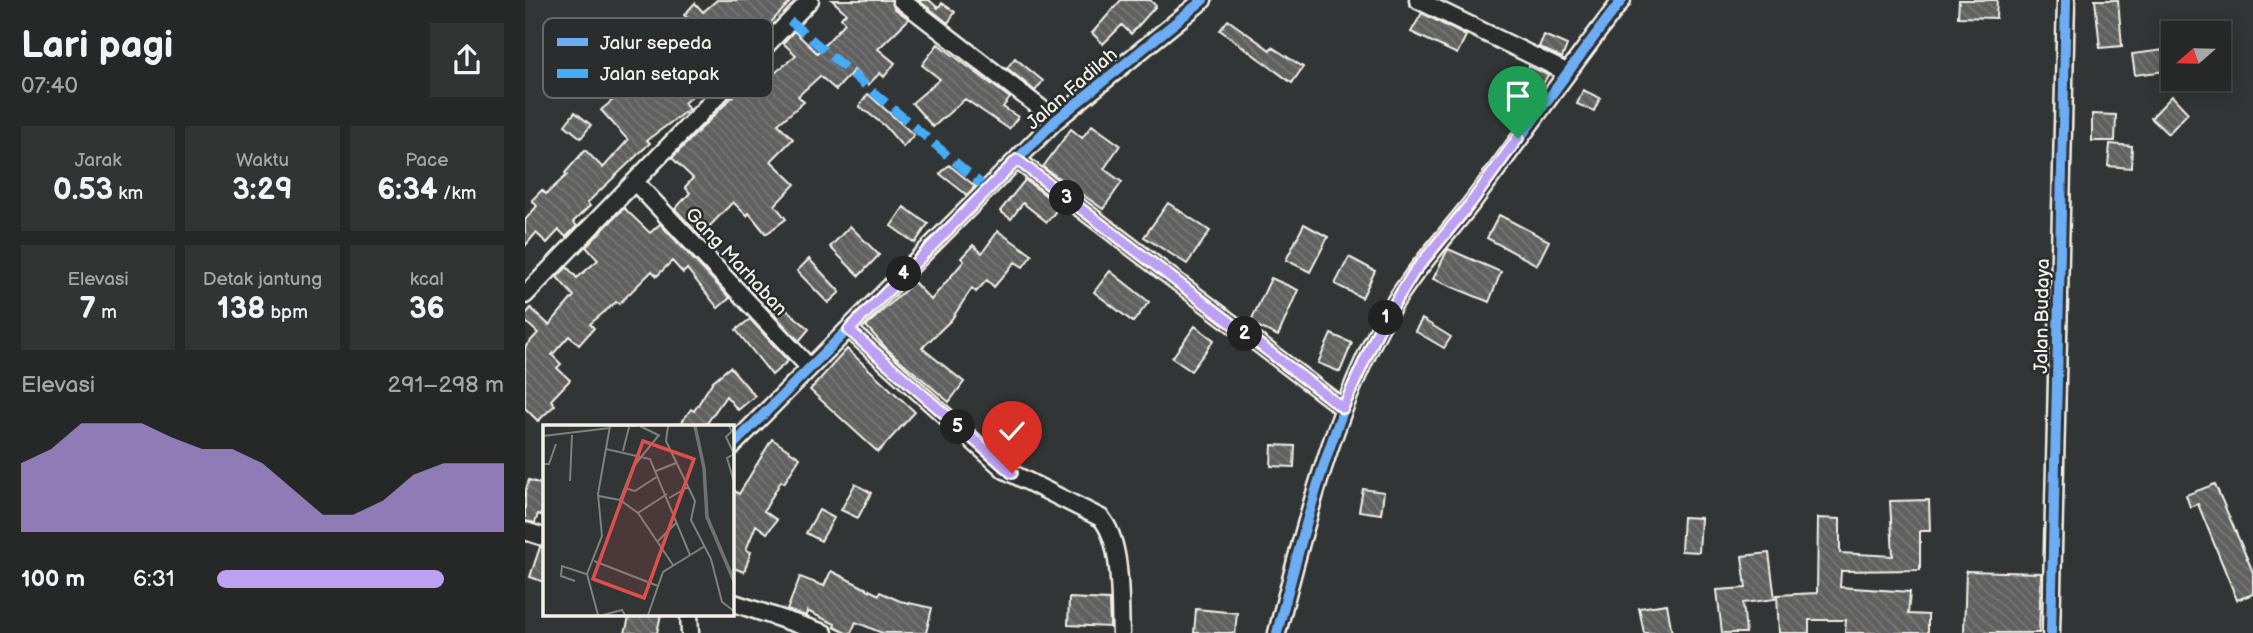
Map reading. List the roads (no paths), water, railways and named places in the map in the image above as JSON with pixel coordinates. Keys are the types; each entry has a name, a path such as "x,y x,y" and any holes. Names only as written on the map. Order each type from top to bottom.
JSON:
{"street":[{"path":"773,38 810,0"},
{"path":"901,0 1056,120"},
{"name":"Jalan Fadilah","path":"733,445 1056,120 1203,0"},
{"path":"1418,0 1566,72"},
{"path":"1277,633 1308,510 1343,408 1380,327 1414,272 1470,204 1622,0"},
{"name":"Jalan Budaya","path":"2051,633 2066,0"},
{"path":"525,295 716,98"},
{"path":"1017,160 1343,408"},
{"name":"Gang Marhaban","path":"635,182 809,367"},
{"path":"849,330 1005,470 1101,518 1110,528 1115,545 1121,633"},
{"path":"525,531 543,537"},
{"path":"733,604 824,633"}]}
